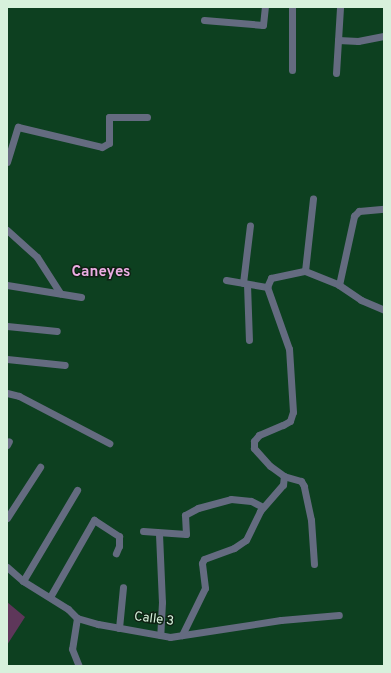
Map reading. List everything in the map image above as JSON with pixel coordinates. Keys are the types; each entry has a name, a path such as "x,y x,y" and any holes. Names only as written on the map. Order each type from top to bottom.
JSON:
{"street":[{"path":"204,20 263,26 265,7"},
{"path":"292,7 292,70"},
{"path":"336,73 340,7"},
{"path":"338,40 358,41 384,36"},
{"path":"7,162 18,127 102,147 109,143 109,117 147,117"},
{"path":"305,271 313,198"},
{"path":"339,285 354,216 359,211 384,209"},
{"path":"249,340 245,283 250,225"},
{"path":"7,230 37,257 60,293"},
{"path":"314,564 311,520 304,486 301,482 284,476 262,459 254,448 254,441 259,435 290,421 293,412 288,349 267,287 271,278 305,271 339,285 361,300 384,310"},
{"path":"226,280 267,287"},
{"path":"7,285 81,297"},
{"path":"7,326 57,331"},
{"path":"7,359 65,365"},
{"path":"7,393 19,396 109,444"},
{"path":"7,518 40,467"},
{"path":"182,635 205,588 202,563 204,559 234,548 246,540 263,507 279,490 284,476"},
{"path":"23,581 77,490"},
{"path":"143,531 159,534 186,534 185,515 198,508 231,499 250,501 263,507"},
{"path":"50,597 94,520 119,536 119,546 116,552"},
{"path":"159,534 162,602 160,635"},
{"name":"Calle 3","path":"7,567 23,581 50,597 78,618 119,628 160,635 182,635 281,620 339,615"},
{"path":"119,628 122,587"},
{"path":"78,618 72,649 79,666"}],"shaded area":[{"path":"7,602 25,617 7,645"}],"district":[{"name":"Caneyes","path":"101,273"}]}
